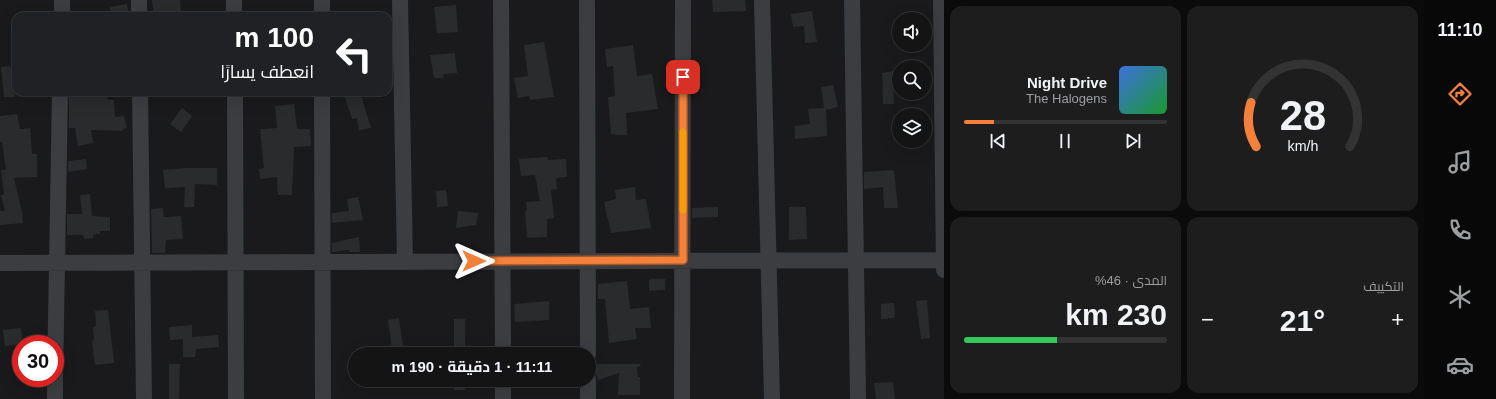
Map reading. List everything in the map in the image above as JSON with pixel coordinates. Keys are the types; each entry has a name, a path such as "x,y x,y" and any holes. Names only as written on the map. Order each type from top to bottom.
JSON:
{"street":[{"path":"62,0 62,12"},
{"path":"139,0 139,12"},
{"path":"234,0 234,12"},
{"path":"322,0 322,12"},
{"path":"400,0 405,261"},
{"path":"501,0 503,347"},
{"path":"587,0 588,347"},
{"path":"682,399 683,0"},
{"path":"762,0 772,399"},
{"path":"852,0 858,399"},
{"path":"941,0 944,270"},
{"path":"56,335 60,96"},
{"path":"140,96 144,399"},
{"path":"235,96 236,399"},
{"path":"322,96 323,399"},
{"path":"0,263 944,260"},
{"path":"55,387 55,399"},
{"path":"503,387 503,399"},
{"path":"588,387 588,399"}],"building":[{"path":"152,0 180,0 181,12 154,12"},
{"path":"712,0 745,0 746,11 713,12"},
{"path":"127,4 128,12 111,12 110,7"},
{"path":"456,5 458,32 437,33 434,7"},
{"path":"812,11 817,42 805,43 804,26 793,27 791,14"},
{"path":"544,42 554,97 530,100 529,96 518,98 514,78 528,76 524,45"},
{"path":"633,45 637,76 652,74 658,109 626,113 627,135 615,135 611,134 608,97 615,96 613,66 607,67 605,49"},
{"path":"455,53 457,73 443,74 444,78 434,78 430,55"},
{"path":"10,66 10,68 12,68 12,96 15,97 4,97 1,67"},
{"path":"892,71 892,100 894,100 894,104 883,104 882,73"},
{"path":"833,85 838,107 826,110 827,136 795,139 795,126 810,124 808,109 824,108 821,87"},
{"path":"69,96 107,96 108,100 114,100 115,117 124,116 127,128 123,129 123,131 91,130 93,143 78,146 75,128 69,128"},
{"path":"344,96 361,96 371,128 359,130 357,118 352,119"},
{"path":"294,104 297,129 310,129 311,146 294,147 292,195 278,195 277,177 260,179 259,169 264,168 260,129 277,128 275,106"},
{"path":"182,108 192,116 181,132 170,124"},
{"path":"17,114 20,129 30,128 32,154 37,154 37,177 14,178 23,223 0,225 0,211 5,211 1,195 4,195 1,170 6,170 2,142 0,142 0,116"},
{"path":"547,157 548,160 566,159 567,177 556,178 557,189 551,190 554,218 547,219 547,237 527,238 525,211 527,210 526,202 540,201 535,175 521,176 519,159"},
{"path":"86,159 87,169 68,172 68,161"},
{"path":"217,168 217,185 195,184 194,207 184,207 185,187 165,188 163,170"},
{"path":"894,170 898,208 884,208 883,187 864,189 864,172"},
{"path":"635,187 636,200 646,199 651,228 611,233 604,202 616,199 615,190"},
{"path":"446,190 448,206 437,207 436,191"},
{"path":"90,194 92,216 110,217 110,231 100,231 100,234 93,235 93,238 84,239 83,235 67,235 67,214 82,214 80,195"},
{"path":"358,197 363,220 332,223 332,213 349,211 347,199"},
{"path":"718,207 718,217 692,218 692,208"},
{"path":"789,207 806,207 807,239 789,240"},
{"path":"163,208 164,217 181,216 183,239 166,240 165,253 152,253 151,209"},
{"path":"458,211 478,213 476,225 456,228"},
{"path":"359,237 360,252 349,252 349,250 332,252 332,243"},
{"path":"649,279 665,279 665,290 649,291"},
{"path":"627,281 630,309 649,307 651,328 635,328 637,339 609,343 605,299 598,299 598,284"},
{"path":"927,300 930,338 921,339 916,301"},
{"path":"549,301 549,320 515,322 514,304"},
{"path":"894,303 895,318 881,319 881,304"},
{"path":"108,310 114,363 95,365 92,341 94,340 93,327 96,326 95,311"},
{"path":"399,318 403,347 392,347 388,320"},
{"path":"454,319 465,319 465,347 454,347"},
{"path":"192,325 192,337 218,335 219,347 196,349 195,357 183,357 183,339 170,340 169,327"},
{"path":"21,328 22,335 12,335 12,345 5,346 3,330"},
{"path":"169,364 180,364 179,399 169,399"},
{"path":"597,364 640,364 641,366 637,367 638,377 640,377 640,395 618,395 619,373 598,380 596,374"},
{"path":"893,382 895,399 876,399 874,383"},
{"path":"454,387 465,387 465,390 454,390"}],"slow traffic":[{"path":"683,132 683,210"}],"route":[{"path":"474,261 683,260 683,77"}]}
